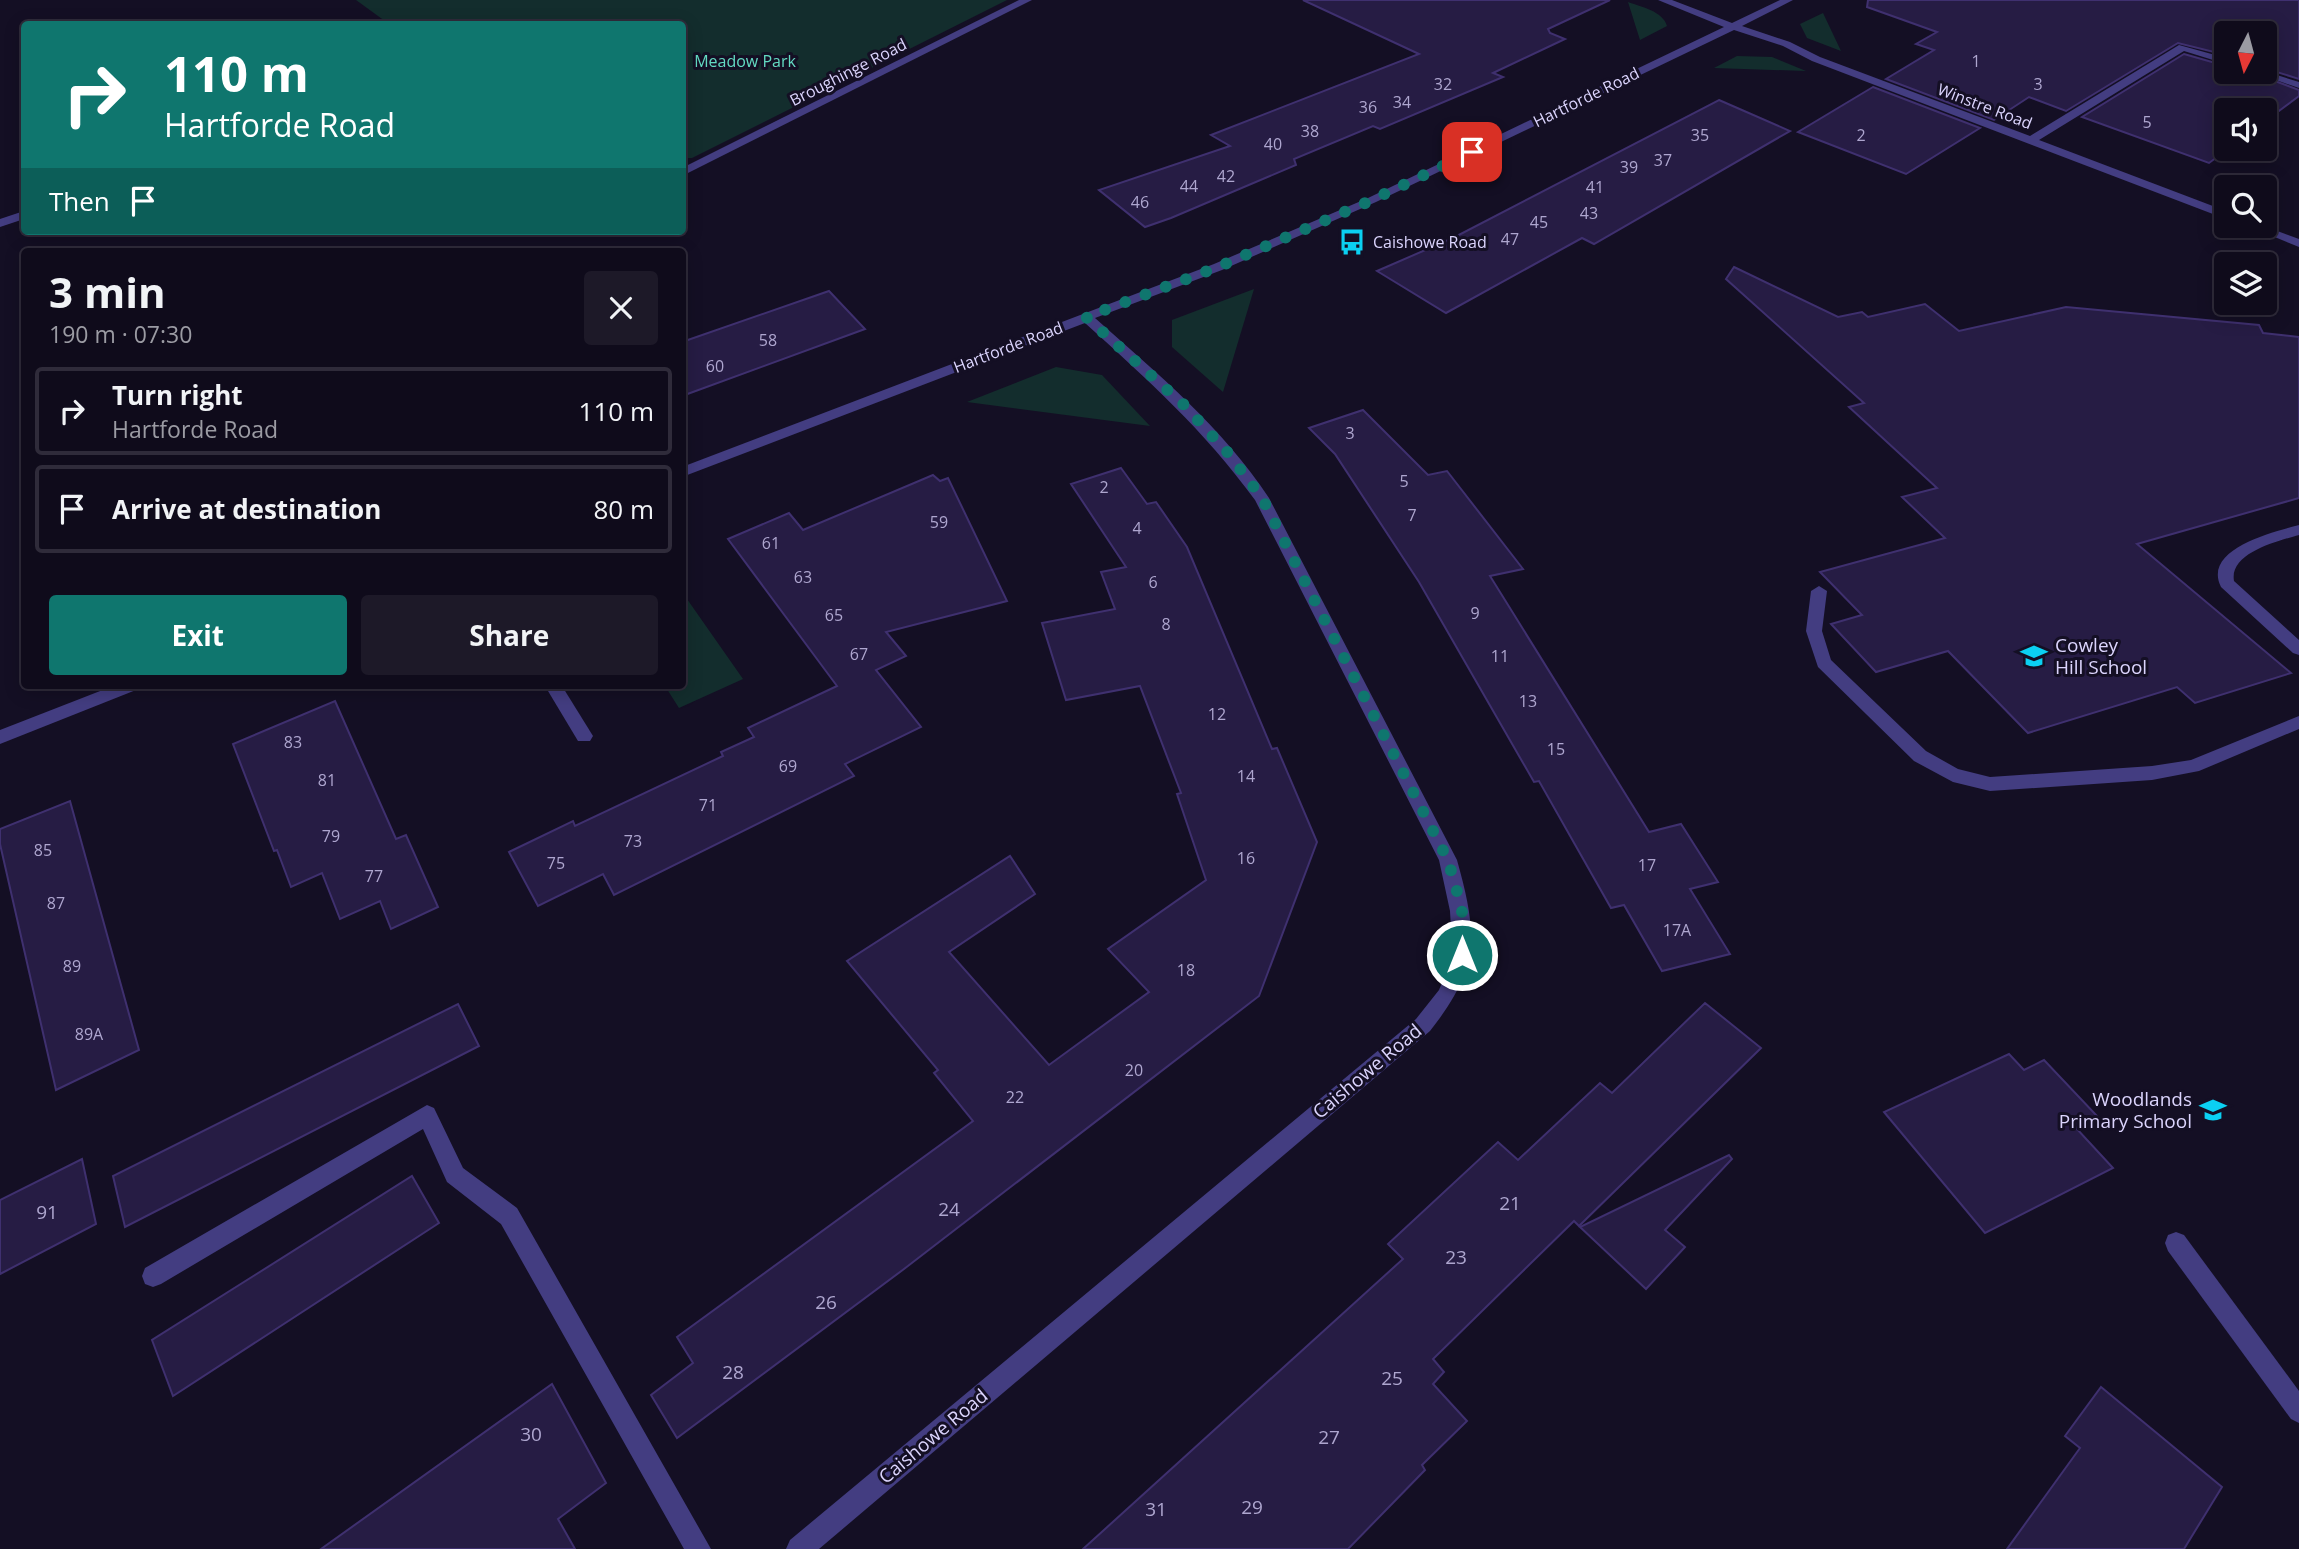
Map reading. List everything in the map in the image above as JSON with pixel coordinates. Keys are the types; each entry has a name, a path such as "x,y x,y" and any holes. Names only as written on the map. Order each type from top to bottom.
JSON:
{"street":[{"name":"Broughinge Road","path":"686,171 1027,0"},
{"name":"Winstre Road","path":"1663,0 1732,27 1767,36 1804,51 1816,59 2214,210"},
{"name":"Hartforde Road","path":"686,470 1218,267 1372,200 1788,0"},
{"path":"2030,141 2183,47 2214,57"},
{"path":"2277,78 2299,85"},
{"path":"0,223 21,216"},
{"path":"2277,235 2299,243"},
{"name":"Caishowe Road","path":"799,1549 1423,1026 1447,994 1462,955 1462,909 1448,860 1262,498 1229,454 1183,404 1086,317"},
{"path":"2299,530 2277,536 2231,559 2225,570 2227,583 2299,649"},
{"path":"1819,591 1814,631 1824,663 1920,755 1953,775 1990,784 2152,773 2193,766 2299,722"},
{"path":"0,737 122,689"},
{"path":"555,689 584,736"},
{"path":"153,1276 427,1115 454,1175 509,1216 698,1549"},
{"path":"2176,1243 2299,1411"}],"green space":[{"name":"Meadow Park","path":"356,0 1007,0 692,158 686,158 686,21 385,21"},
{"path":"1628,2 1656,13 1667,26 1640,40"},
{"path":"1823,13 1841,51 1807,38 1800,24"},
{"path":"1737,56 1772,57 1806,71 1714,68"},
{"path":"1254,289 1223,392 1172,347 1172,320"},
{"path":"1056,367 1102,375 1150,426 967,402"},
{"path":"686,600 743,679 679,708 667,689 686,689"}],"building":[{"path":"1303,0 1610,0 1548,29 1550,33 1565,39 1493,73 1503,77 1380,129 1373,126 1294,159 1296,165 1171,218 1145,227 1099,190 1230,146 1211,135 1419,54"},
{"path":"1868,0 2299,0 2299,79 2277,72 2277,21 2214,21 2214,52 2178,43 2066,111 2029,97 1994,120 1886,79 1934,50 1916,44 1937,32 1867,7"},
{"path":"2184,54 2214,63 2214,84 2277,84 2277,82 2299,90 2299,96 2277,112 2277,98 2214,98 2214,159 2209,163 2082,117"},
{"path":"1873,87 1980,128 1906,174 1798,132"},
{"path":"1719,100 1790,131 1594,244 1582,238 1446,313 1377,271 1453,238"},
{"path":"1734,267 1838,317 1862,312 1868,317 1925,304 1959,331 2066,307 2259,325 2263,333 2299,337 2299,498 2137,544 2291,673 2195,703 2177,687 2028,733 1948,651 1876,672 1831,624 1862,615 1820,572 1945,538 1902,497 1937,488 1849,407 1864,403 1726,279"},
{"path":"829,291 865,329 686,395 686,341"},
{"path":"1363,410 1428,475 1447,471 1523,569 1490,576 1649,832 1681,824 1718,882 1690,889 1730,954 1662,971 1624,905 1611,908 1539,781 1534,782 1419,582 1335,454 1309,428"},
{"path":"1121,468 1147,504 1156,502 1187,547 1272,749 1277,748 1317,842 1259,996 904,1269 677,1438 651,1395 693,1363 677,1337 973,1121 934,1073 938,1070 847,961 1010,856 1035,894 949,952 1049,1065 1149,992 1108,949 1206,880 1177,794 1181,793 1140,686 1066,700 1042,623 1115,609 1101,572 1126,567 1071,484"},
{"path":"933,475 940,481 948,478 1007,601 886,632 906,656 876,670 921,727 845,764 854,776 614,895 603,874 538,906 509,852 573,821 575,826 723,756 721,752 754,737 748,728 837,686 728,539 789,513 803,530"},
{"path":"335,701 396,839 406,835 438,907 391,929 380,901 340,919 322,873 291,887 277,850 274,851 233,744"},
{"path":"70,801 139,1050 56,1090 0,844 0,829"},
{"path":"1705,1003 1761,1048 1579,1226 1574,1221 1433,1359 1444,1372 1433,1384 1467,1421 1422,1465 1425,1470 1348,1549 1083,1549 1403,1259 1388,1244 1498,1142 1518,1160 1600,1083 1612,1093"},
{"path":"458,1004 479,1046 125,1227 113,1176"},
{"path":"2009,1054 2024,1070 2044,1060 2097,1116 2076,1128 2113,1168 1985,1233 1884,1112"},
{"path":"1729,1155 1732,1159 1665,1230 1685,1247 1646,1289 1580,1227"},
{"path":"82,1159 96,1224 0,1274 0,1200"},
{"path":"412,1176 439,1223 173,1396 152,1340"},
{"path":"552,1384 606,1483 558,1519 575,1549 321,1549"},
{"path":"2101,1387 2222,1487 2184,1549 2007,1549 2080,1448 2065,1436"}],"place":[{"name":"Caishowe Road","path":"1352,242"},
{"name":"Cowley Hill School","path":"2034,656"},
{"name":"Woodlands Primary School","path":"2213,1110"}],"route":[{"path":"1462,955 1462,909 1448,860 1262,498 1229,454 1183,404 1086,317 1218,267 1372,200 1472,152"}]}
